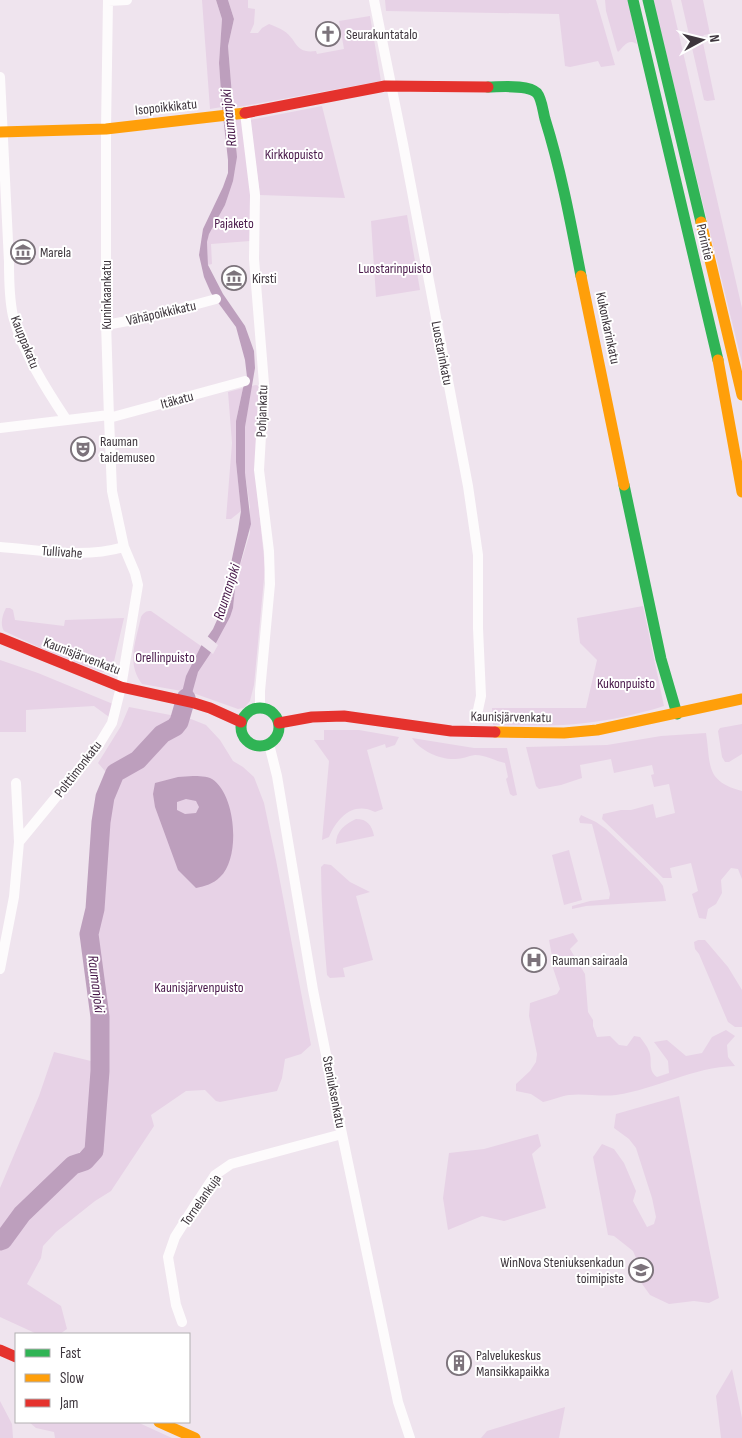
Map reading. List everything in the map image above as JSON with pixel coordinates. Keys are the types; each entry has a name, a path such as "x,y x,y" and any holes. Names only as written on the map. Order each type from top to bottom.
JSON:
{"main road":[{"name":"Porintie","path":"633,0 723,380 742,492"},
{"name":"Porintie","path":"648,0 742,395"},
{"name":"Isopoikkikatu","path":"2,132 106,129 218,117 392,86"},
{"name":"Kukonkarinkatu","path":"392,86 521,87 531,89 538,94 552,141 567,204 661,659 677,714"},
{"name":"Kaunisjärvenkatu","path":"0,638 122,687 173,700 194,703 241,722"},
{"name":"Kaunisjärvenkatu","path":"279,723 312,717 344,716 451,731 564,733 597,730 742,699"},
{"path":"260,708 269,710 279,723 278,735 269,744 259,746 248,743 242,734 241,722 248,712 260,708"},
{"path":"0,1350 15,1358"},
{"path":"161,1423 195,1438"}],"street":[{"path":"108,0 127,0"},
{"name":"Kuninkaankatu","path":"108,0 106,325 112,491 124,546 135,572 138,585"},
{"name":"Luostarinkatu","path":"374,0 468,486 478,555 478,628 481,696 478,710"},
{"name":"Kauppakatu","path":"0,77 4,278 17,330 39,376 66,419"},
{"name":"Pohjankatu","path":"240,114 255,191 254,259 264,384 259,470 270,567 270,584 260,708"},
{"name":"Vähäpoikkikatu","path":"106,325 149,317 216,299"},
{"name":"Itäkatu","path":"0,428 66,419 109,417 245,381"},
{"name":"Tullivahe","path":"0,546 86,554 108,551 124,546"},
{"name":"Polttimonkatu","path":"19,842 98,746 112,723 122,687 138,585"},
{"name":"Steniuksenkatu","path":"269,744 277,776 313,990 342,1134 398,1402 410,1438"},
{"path":"0,969 14,897 19,842 16,782"},
{"name":"Tornelankuja","path":"182,1322 176,1305 168,1257 175,1238 215,1175 231,1164 342,1134"}],"green space":[{"path":"202,0 216,0 222,19 219,63 222,107 210,109"},
{"path":"228,0 248,0 248,8 255,9 254,24 250,33 258,33 269,24 284,31 300,48 316,51 317,54 344,49 339,21 370,16 381,81 233,108 228,46 234,19"},
{"path":"385,0 596,0 615,65 601,67 598,61 570,67 565,66 559,14 386,11"},
{"path":"605,0 628,0 637,44 629,42 618,52 606,11"},
{"path":"653,0 671,0 742,308 742,363"},
{"path":"681,0 703,0 710,34 704,35 702,38 715,100 704,100"},
{"name":"Kirkkopuisto","path":"322,106 345,198 260,195 250,120"},
{"name":"Pajaketo","path":"243,117 251,179 250,241 211,244 212,264 208,265 207,242 209,233 225,205 235,169 237,148 234,118"},
{"name":"Luostarinpuisto","path":"407,215 420,290 376,297 371,221"},
{"name":"Orellinpuisto","path":"251,386 259,386 255,469 265,568 254,685 250,701 244,708 238,709 193,693 142,684 134,668 133,660 141,617 145,612 151,611 201,646 209,654 233,608 236,579 250,533 250,507 245,474 245,427"},
{"path":"243,388 236,421 236,462 241,511 231,519 226,519 232,443 228,392"},
{"name":"Kukonpuisto","path":"643,606 664,706 645,712 585,723 493,725 492,708 586,708 597,660 580,643 577,618"},
{"path":"6,608 13,610 15,620 64,626 65,620 124,618 112,670 101,672 47,651 4,631 2,620"},
{"path":"0,660 38,673 113,704 109,717 94,706 26,710 26,732 0,732"},
{"name":"Kaunisjärvenpuisto","path":"129,707 191,719 206,725 220,740 233,761 254,777 264,803 311,1045 301,1054 285,1059 282,1078 277,1091 220,1102 216,1101 205,1090 186,1091 151,1115 154,1126 111,1191 95,1201 56,1232 43,1246 41,1258 27,1284 61,1306 67,1329 61,1333 35,1333 0,1317 0,1245 7,1243 26,1215 60,1189 69,1173 88,1168 97,1159 101,1129 104,1035 94,940 99,906 107,804 121,778 105,771 98,763 121,726"},
{"path":"742,724 742,754 729,762 725,762 722,757 718,731 720,728"},
{"path":"324,730 359,730 399,737 395,745 386,748 385,744 367,750 383,809 375,812 360,809 347,813 336,824 329,837 322,840 329,761 314,740 324,740"},
{"path":"706,733 712,771 721,782 742,791 742,879 738,869 731,868 721,880 722,893 716,904 708,909 706,919 699,918 692,894 698,891 691,863 670,868 672,878 663,878 602,819 603,814 631,810 653,804 656,818 675,813 669,784 654,787 651,775 654,774 652,765 614,773 611,759 580,765 582,778 561,785 539,789 536,786 526,747 607,745 661,736"},
{"path":"412,738 474,748 507,748 517,795 513,796 510,794 506,779 508,777 505,763 479,755 458,759 444,758 425,751"},
{"path":"581,815 606,829 658,879 663,886 666,901 586,906 572,909 572,906 590,901 609,899 610,894 592,824 580,823"},
{"path":"356,819 368,823 374,836 336,844 336,839 342,828"},
{"path":"569,850 582,900 564,905 552,855"},
{"path":"324,864 331,865 350,882 370,892 356,896 373,960 343,968 345,977 330,978 327,975 321,881 321,867"},
{"path":"573,933 578,941 570,949 585,974 588,1012 593,1020 597,1037 610,1036 619,1045 627,1046 634,1036 640,1037 649,1051 651,1068 657,1077 669,1073 668,1061 654,1042 667,1040 686,1056 702,1053 712,1037 726,1030 735,1036 727,1045 728,1057 735,1066 704,1070 616,1095 569,1095 543,1102 531,1094 516,1091 516,1084 530,1071 536,1062 537,1054 529,1016 530,1003 557,994 560,989 552,965 549,940"},
{"path":"705,940 728,967 742,990 742,1027 735,1027 728,1022 699,954 695,949 694,942"},
{"path":"54,1052 95,1062 90,1144 42,1186 0,1233 0,1188 39,1096"},
{"path":"679,1096 719,1298 709,1303 694,1301 669,1304 650,1295 640,1281 639,1265 633,1251 614,1236 608,1235 593,1157 602,1144 614,1149 624,1163 636,1191 633,1201 647,1227 654,1224 656,1217 652,1198 636,1148 629,1139 614,1128 616,1114"},
{"path":"538,1134 541,1146 532,1154 546,1208 504,1221 482,1216 448,1230 443,1198 449,1153 484,1149"},
{"path":"732,1369 742,1418 742,1438 721,1438 716,1396"},
{"path":"0,1401 12,1424 13,1438 0,1438"},
{"path":"565,1407 559,1438 481,1438 487,1431"},
{"path":"30,1423 139,1423 172,1438 55,1438 54,1432 36,1428"}],"water":[{"path":"216,0 228,0 234,19 228,46 237,157 233,181 225,205 209,234 207,242 208,265 223,294 245,326 254,351 255,368 245,427 245,473 251,524 236,579 233,608 230,617 198,672 186,715 179,722 178,709 186,676 221,611 241,511 236,462 236,421 247,377 245,360 236,327 211,293 204,277 199,255 203,229 228,173 219,63 222,19"},
{"path":"200,776 212,779 220,787 231,812 233,842 227,868 215,881 196,888 178,870 155,807 153,794 155,783 178,777","holes":["186,799 196,801 199,807 196,813 185,814 177,810 177,802"]}],"pier":[{"path":"206,635 218,645 213,654 200,644"},
{"path":"180,693 195,696 187,717 176,715 175,708"}],"waterway":[{"name":"Raumanjoki","path":"0,1241 3,1240 22,1214 73,1165 85,1161 94,1151 100,1071 100,1017 89,934 95,909 101,822 105,797 115,773 138,760 162,734 175,727 179,722 186,698"}],"traffic: fast":[{"path":"633,0 718,360"},
{"path":"648,0 701,222"},
{"path":"488,87 527,88 533,90 539,96 561,177 581,276"},
{"path":"624,485 661,659 677,714"},
{"path":"260,708 267,709 273,714 278,720 279,727 278,734 273,740 267,745 260,746 253,745 247,740 242,734 241,727 242,720 247,714 253,709 260,708"}],"traffic: slow":[{"path":"0,132 106,129 245,113"},
{"path":"701,222 742,395"},
{"path":"581,276 624,485"},
{"path":"718,360 742,492"},
{"path":"495,732 564,733 597,730 742,699"},
{"path":"161,1423 195,1438"}],"traffic: jam":[{"path":"245,113 385,86 488,87"},
{"path":"0,638 121,687 194,703 241,722"},
{"path":"279,723 312,717 344,716 451,731 495,732"},
{"path":"0,1350 15,1357"}],"place":[{"name":"Seurakuntatalo","path":"328,34"},
{"name":"Marela","path":"23,252"},
{"name":"Kirsti","path":"234,278"},
{"name":"Rauman taidemuseo","path":"83,449"},
{"name":"Rauman sairaala","path":"534,960"},
{"name":"WinNova Steniuksenkadun toimipiste","path":"641,1270"},
{"name":"Palvelukeskus Mansikkapaikka","path":"459,1363"}]}
